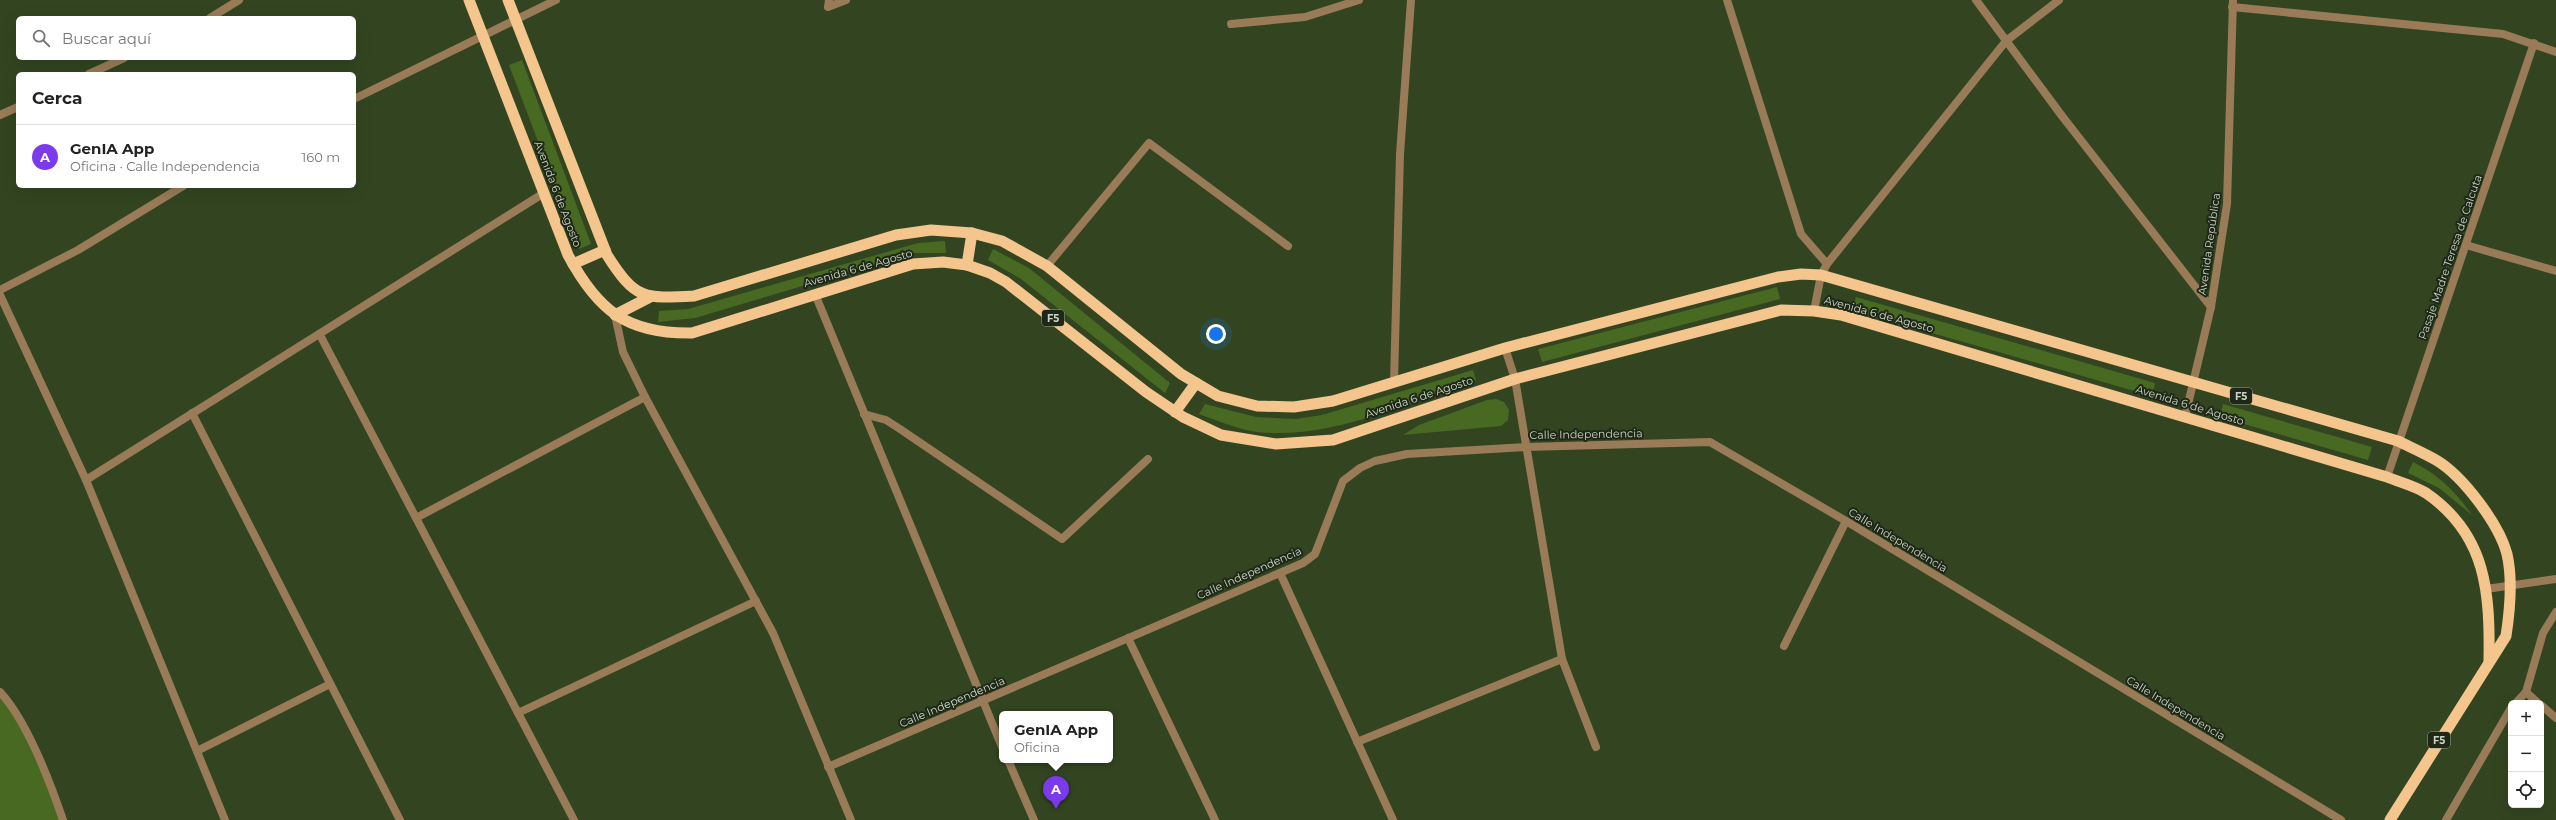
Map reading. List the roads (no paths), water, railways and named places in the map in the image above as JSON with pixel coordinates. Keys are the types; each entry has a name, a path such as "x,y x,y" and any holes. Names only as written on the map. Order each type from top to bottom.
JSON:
{"highway":[{"name":"Avenida 6 de Agosto","path":"469,0 573,264 598,300 615,315 639,327 664,333 692,333 913,264 943,262 967,265 1006,282 1146,392 1176,412 1221,435 1276,444 1333,440 1515,379 1781,310 1814,311 1841,315 2387,477 2425,492 2450,513 2471,538 2484,574 2490,613 2489,661"},
{"name":"Avenida 6 de Agosto","path":"508,0 605,250 622,279 640,294 652,296 694,296 896,235 931,230 972,233 1002,241 1046,266 1181,374 1218,396 1257,406 1294,407 1333,401 1505,348 1778,277 1801,274 1821,275 2398,441 2437,460 2465,485 2487,513 2507,554 2511,604 2506,636 2390,820"},
{"path":"967,265 972,233"},
{"path":"573,264 605,250"},
{"path":"615,315 652,296"},
{"path":"1176,412 1196,383"}],"street":[{"path":"213,16 239,0"},
{"path":"356,98 556,0"},
{"path":"829,0 828,7 846,0"},
{"path":"1231,24 1305,18 1359,0"},
{"path":"1394,382 1400,154 1411,0"},
{"path":"1727,0 1801,234 1827,264"},
{"path":"1976,0 2211,307"},
{"path":"1814,311 1821,275 1827,264 2006,41 2059,0"},
{"path":"2233,4 2503,34 2534,43 2556,52"},
{"name":"Avenida República","path":"2185,417 2195,383 2211,307 2227,204 2233,4"},
{"name":"Pasaje Madre Teresa de Calcuta","path":"2387,477 2534,43"},
{"path":"93,72 120,60"},
{"path":"0,115 16,108"},
{"path":"1046,266 1149,143 1288,246"},
{"path":"0,290 78,250 180,188"},
{"path":"86,480 192,412 320,335 544,193"},
{"path":"2466,245 2556,271"},
{"path":"815,294 999,740"},
{"path":"0,295 86,480 225,820"},
{"path":"615,315 623,352 645,397 773,633 849,820"},
{"path":"320,335 574,820"},
{"path":"1505,348 1515,379 1562,659 1596,747"},
{"path":"416,518 645,397"},
{"path":"192,412 400,820"},
{"path":"864,414 886,420 1062,539 1148,458"},
{"name":"Calle Independencia","path":"828,766 1303,563 1315,554 1343,481 1360,468 1375,461 1407,454 1526,447 1710,442 1846,521 2341,820"},
{"path":"1784,646 1846,521"},
{"path":"1280,573 1392,820"},
{"path":"2486,589 2556,580"},
{"path":"518,713 756,602"},
{"path":"2519,700 2526,692 2543,633 2556,612"},
{"path":"1128,638 1215,820"},
{"path":"1357,742 1562,659"},
{"path":"197,751 330,684"},
{"path":"0,692 10,703 50,781 63,820"},
{"path":"2526,692 2535,700"},
{"path":"2544,708 2556,718"},
{"path":"2446,820 2508,713"},
{"path":"1009,763 1034,820"}],"place":[{"name":"GenIA App","path":"1056,809"}]}
